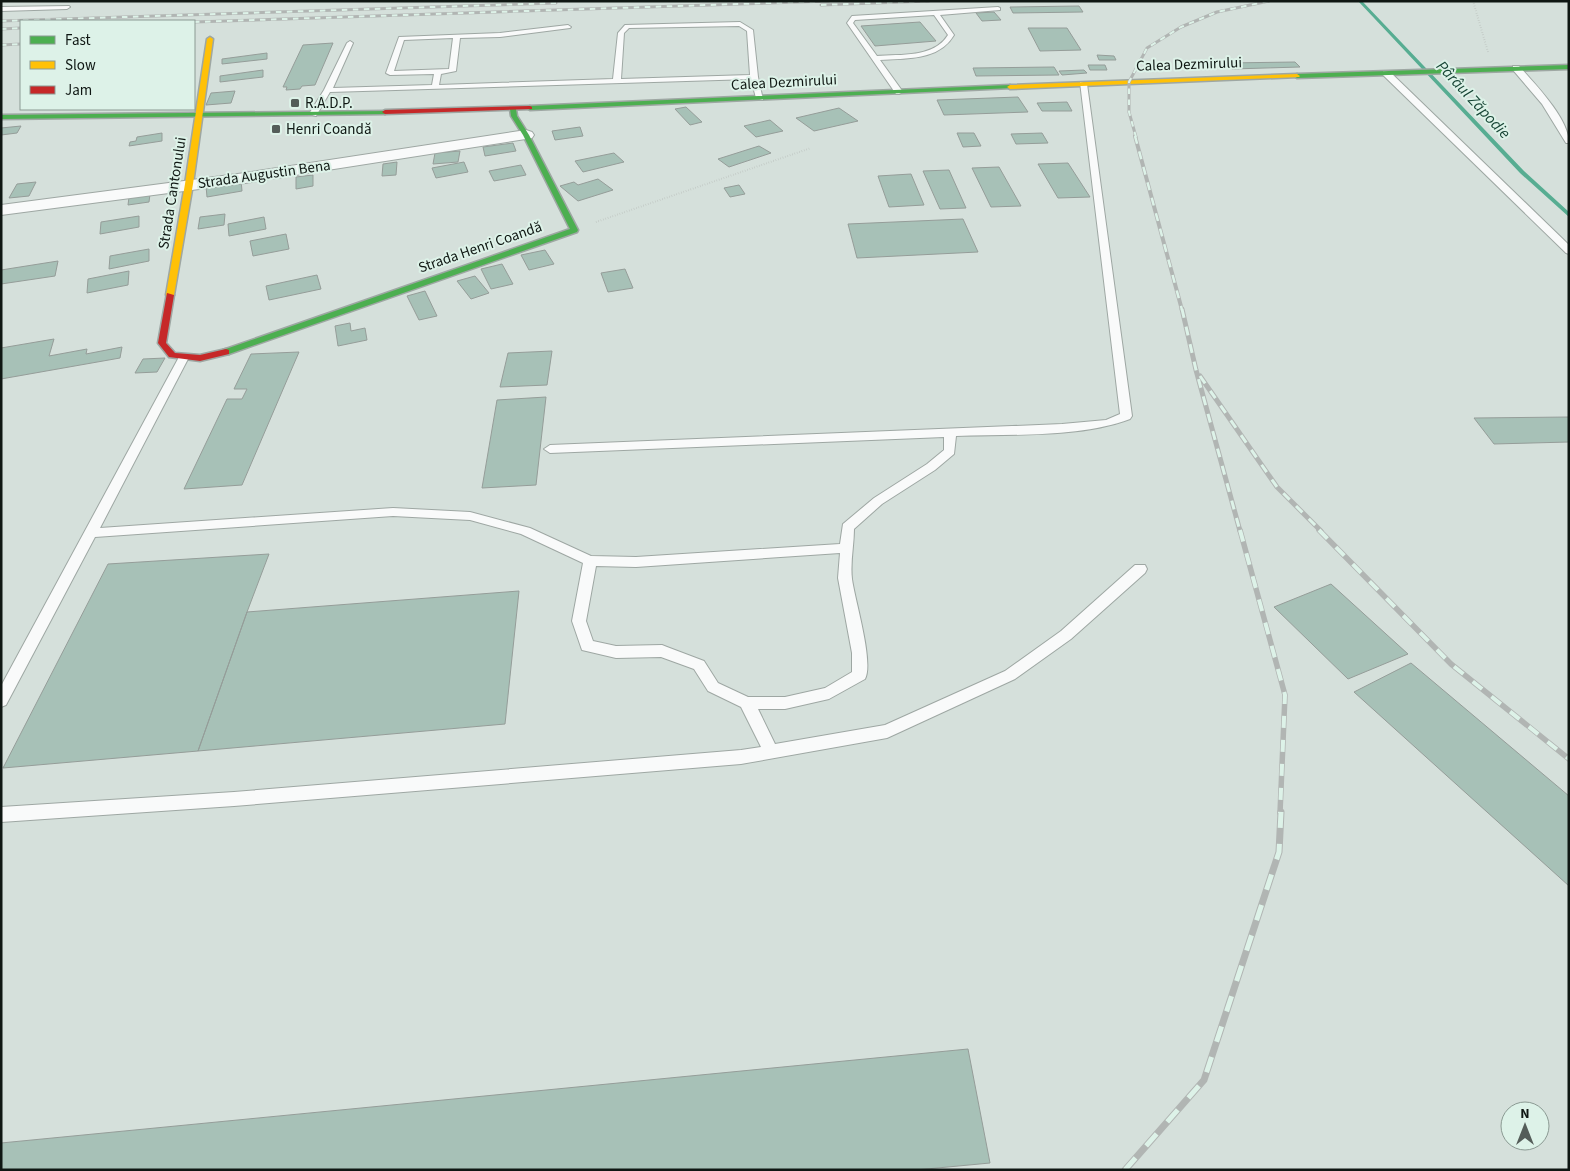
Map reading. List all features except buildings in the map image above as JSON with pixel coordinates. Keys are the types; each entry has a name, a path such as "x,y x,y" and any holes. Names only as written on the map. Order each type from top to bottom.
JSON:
{"main road":[{"name":"Strada Cantonului","path":"184,357 172,355 162,343 200,116 210,44"},
{"name":"Calea Dezmirului","path":"1,117 200,116 513,108 1389,72 1569,67"},
{"path":"513,108 514,116 526,134 574,230"},
{"name":"Strada Henri Coandă","path":"184,357 200,358 226,352 574,230"}],"street":[{"name":"Strada Augustin Bena","path":"1,210 189,184 265,176 526,134"}],"lane":[{"path":"1,9 67,7"},
{"path":"900,92 850,23 852,18 998,9"},
{"path":"875,58 929,53 940,49 949,42 951,35 935,12"},
{"path":"617,80 621,34 628,26 732,24 747,26 750,30 754,77 760,98"},
{"path":"457,36 452,71 390,73 401,38 510,34 568,27"},
{"path":"313,114 328,90 350,44"},
{"path":"1516,68 1556,119 1569,141"},
{"path":"435,86 438,72"},
{"path":"1389,72 1569,251"},
{"path":"328,90 754,77"},
{"path":"550,448 1062,428 1108,423 1126,416 1083,84"},
{"path":"1,701 184,357"},
{"path":"590,561 579,621 587,646 616,652 662,651 699,665 713,688 747,703 785,703 829,693 860,675 845,578 848,528 878,501 931,468 950,452 950,432"},
{"path":"92,533 393,512 470,516 525,531 556,548 590,561 636,562 847,548"},
{"path":"1,815 244,798 741,758 887,731 1010,675 1066,635 1140,569"},
{"path":"747,703 771,752"}],"path":[{"path":"1473,1 1493,69"},
{"path":"574,230 811,148"}],"waterway":[{"name":"Pârâul Zăpodie","path":"1360,1 1522,172 1569,215"}],"railway":[{"path":"195,22 829,1"},
{"path":"821,5 929,1"},
{"path":"1136,137 1129,112 1129,82 1147,48 1181,27 1217,12 1269,1"},
{"path":"32,20 556,3"},
{"path":"1,21 20,20"},
{"path":"1,29 20,28"},
{"path":"1,45 20,44"},
{"path":"1135,136 1182,310"},
{"path":"1182,309 1196,370 1240,531"},
{"path":"1200,376 1277,487 1321,531"},
{"path":"1240,530 1285,695 1280,813"},
{"path":"1319,530 1451,664 1569,759"},
{"path":"1125,1170 1204,1080 1279,852 1281,812"}],"traffic: fast":[{"path":"1297,76 1569,67"},
{"path":"530,108 1010,87"},
{"path":"226,352 574,230 526,135 514,116 513,109"},
{"path":"1,117 385,112"}],"traffic: slow":[{"path":"170,295 189,184 210,39"},
{"path":"1010,87 1297,76"}],"traffic: jam":[{"path":"385,112 530,108"},
{"path":"170,295 162,343 172,355 200,358 226,352"}],"place":[{"name":"R.A.D.P.","path":"295,103"},
{"name":"Henri Coandă","path":"276,129"}]}
